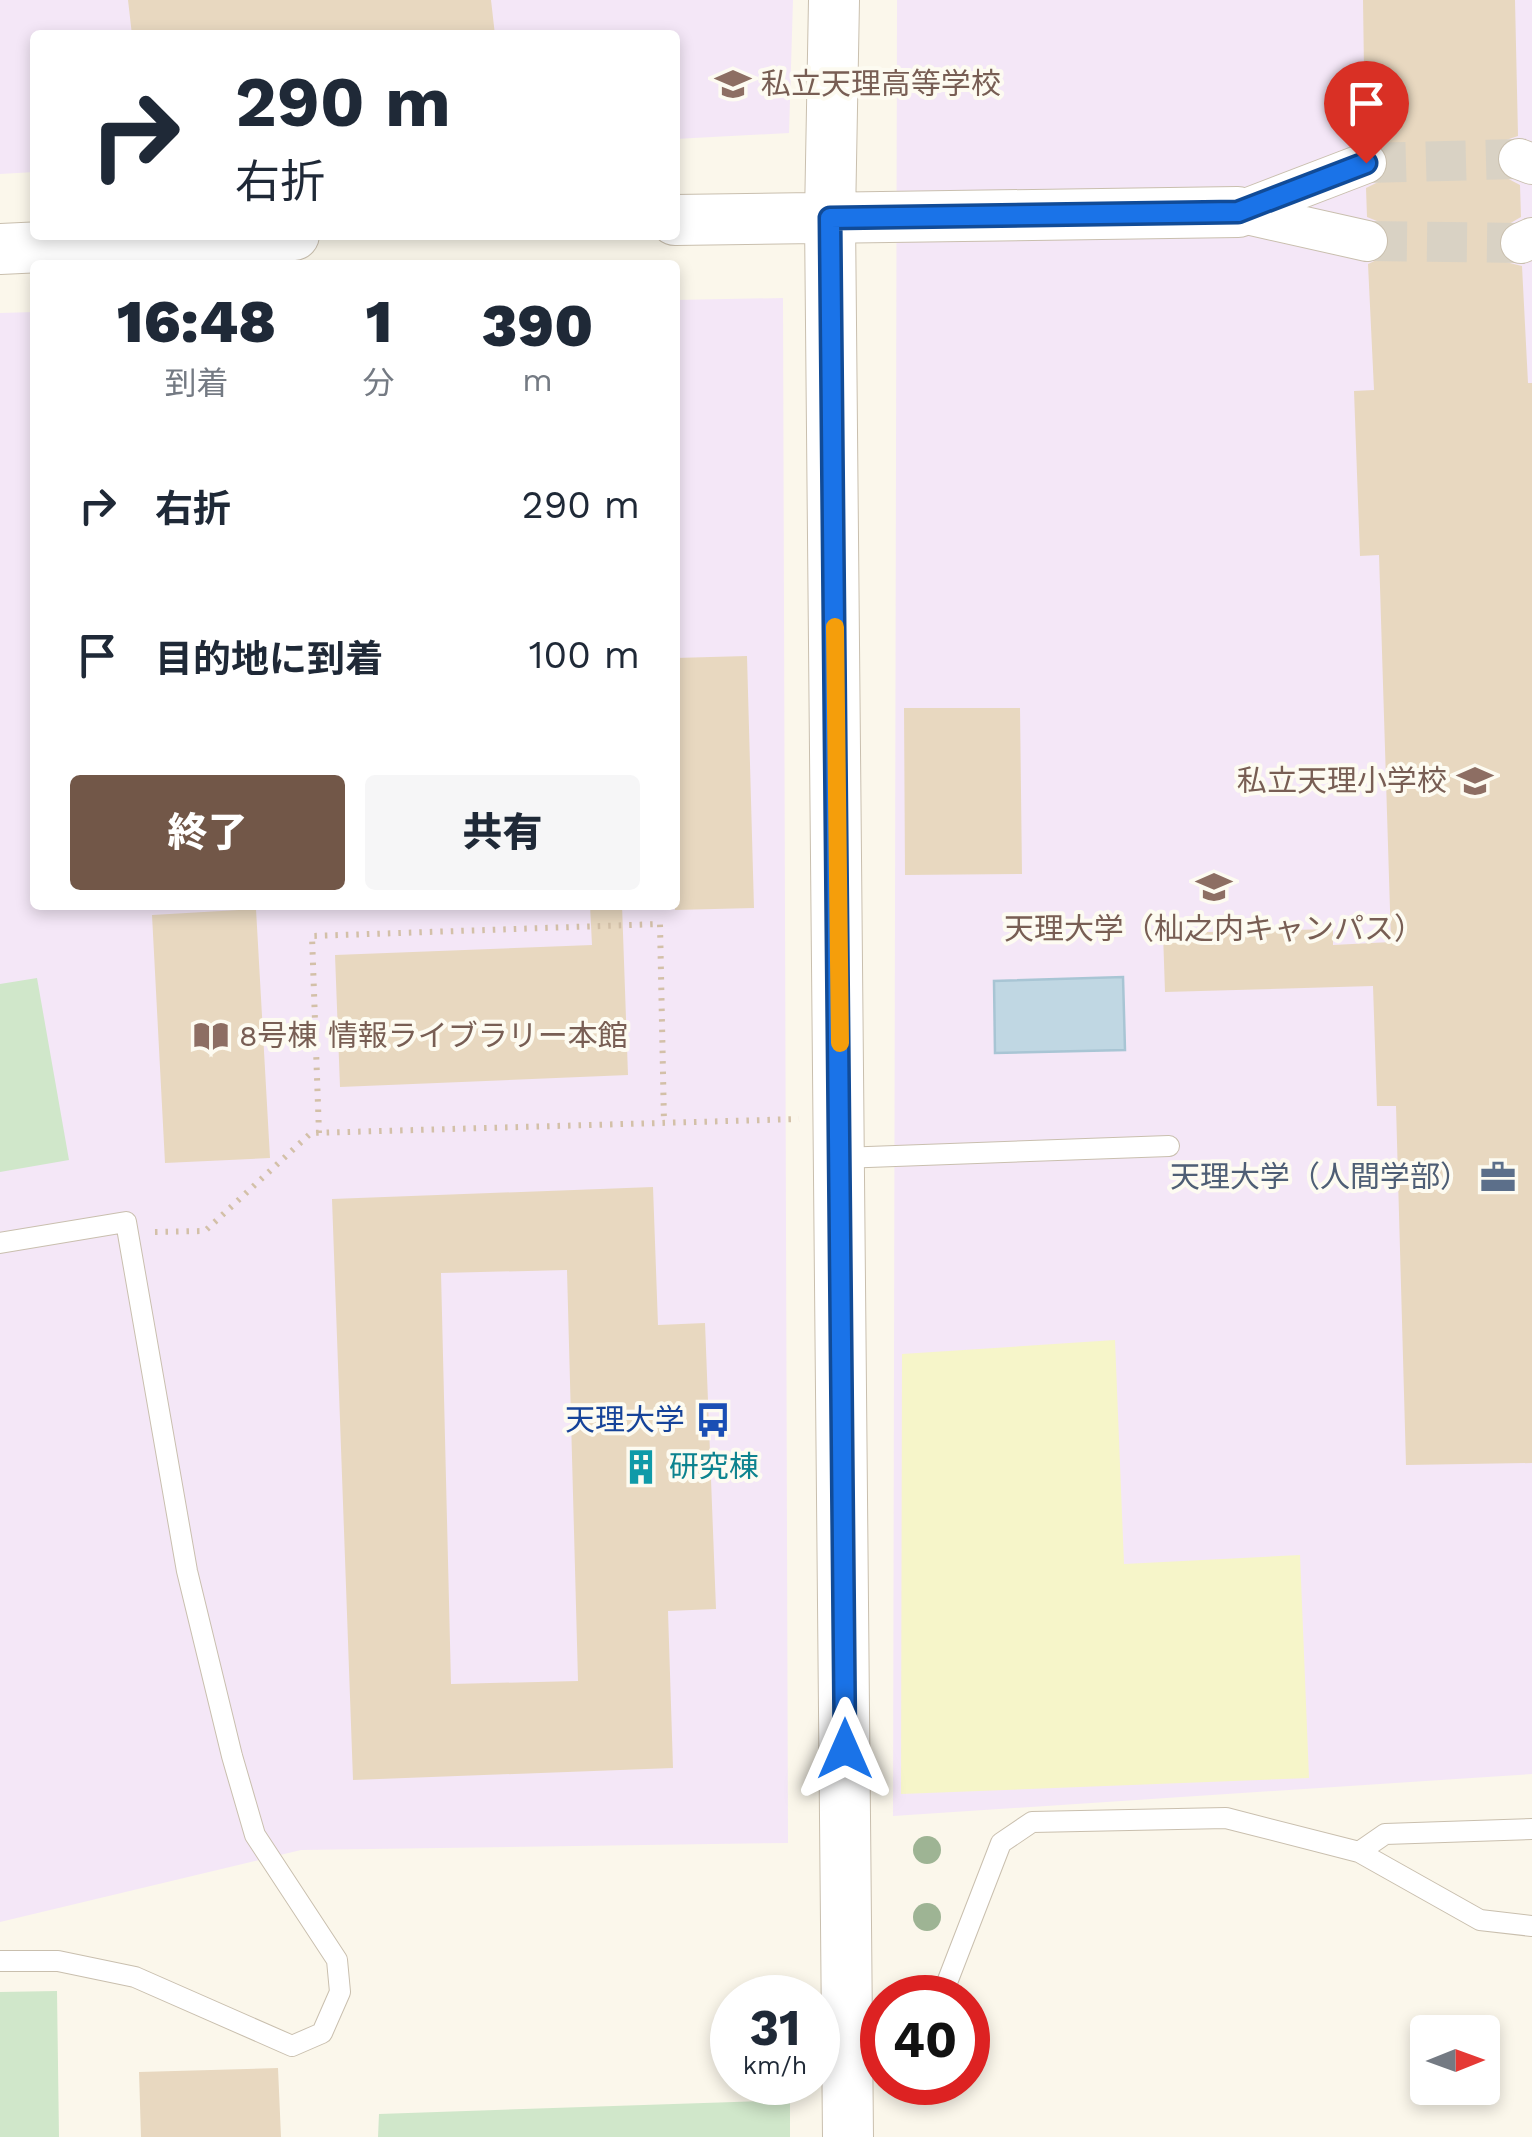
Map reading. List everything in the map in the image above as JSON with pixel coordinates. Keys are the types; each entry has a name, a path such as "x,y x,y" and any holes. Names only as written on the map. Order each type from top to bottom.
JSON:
{"street":[{"path":"834,0 830,218 841,1158 863,1975"},
{"path":"1238,212 1366,163"},
{"path":"680,220 1238,212 1367,240"},
{"path":"0,249 189,240"},
{"path":"848,2137 860,2064"}],"lane":[{"path":"841,1158 1168,1146"},
{"path":"0,1243 126,1222 187,1571 232,1756 256,1836 337,1960 340,1992 322,2033 292,2046 134,1977 58,1961 0,1961"},
{"path":"950,1975 1001,1843 1032,1822 1226,1818 1359,1852 1480,1920 1532,1926"},
{"path":"1359,1852 1386,1834 1532,1829"}],"path":[{"path":"319,1133 312,936 660,924 664,1123"},
{"path":"128,1232 205,1231 311,1133 810,1119"}],"shaded area":[{"name":"私立天理高等学校","path":"0,0 793,0 789,133 680,139 680,30 30,30 30,172 0,174"},
{"name":"天理大学（杣之内キャンパス）","path":"897,0 1532,0 1532,1774 893,1816"},
{"path":"783,298 788,1843 301,1850 0,1922 0,313 30,312 30,910 680,910 680,300"},
{"path":"37,978 69,1160 0,1172 0,984"},
{"path":"57,1991 59,2137 0,2137 0,1992"},
{"path":"710,2103 790,2105 790,2137 378,2137 379,2114"}],"sand":[{"path":"1115,1340 1124,1564 1300,1555 1309,1778 901,1794 902,1354"}],"water":[{"path":"1123,977 1125,1050 995,1053 994,981"}],"building":[{"path":"128,0 491,0 494,30 131,30"},
{"path":"1363,0 1515,0 1518,136 1503,141 1496,162 1501,175 1520,185 1521,217 1502,228 1497,242 1506,262 1522,266 1528,383 1532,383 1532,1463 1406,1465 1396,1106 1377,1106 1373,986 1165,992 1163,933 1333,929 1333,945 1391,942 1379,555 1360,556 1354,391 1374,390 1368,264 1385,256 1390,235 1382,223 1367,217 1366,188 1384,179 1389,166 1382,145 1365,140"},
{"path":"747,656 754,908 680,910 680,658"},
{"path":"904,708 1020,708 1022,874 905,875"},
{"name":"8号棟 情報ライブラリー本館","path":"256,910 270,1158 165,1163 152,915"},
{"path":"590,910 622,910 628,1075 340,1087 335,955 592,945"},
{"name":"研究棟","path":"653,1187 658,1325 705,1323 716,1609 668,1611 673,1768 353,1780 332,1199","holes":["567,1270 578,1681 451,1684 441,1273"]},
{"path":"278,2068 281,2137 141,2137 139,2072"}],"tunnel":[{"path":"1366,163 1519,159"},
{"path":"1367,241 1521,243"}],"slow traffic":[{"path":"835,627 840,1043"}],"place":[{"name":"私立天理高等学校","path":"733,84"},
{"name":"私立天理小学校","path":"1475,781"},
{"name":"天理大学（杣之内キャンパス）","path":"1214,887"},
{"name":"8号棟 情報ライブラリー本館","path":"211,1036"},
{"name":"天理大学（人間学部）","path":"1498,1177"},
{"name":"天理大学","path":"713,1420"},
{"name":"研究棟","path":"641,1467"}],"route":[{"path":"845,1749 842,1130 830,218 1238,212 1366,163"}]}
